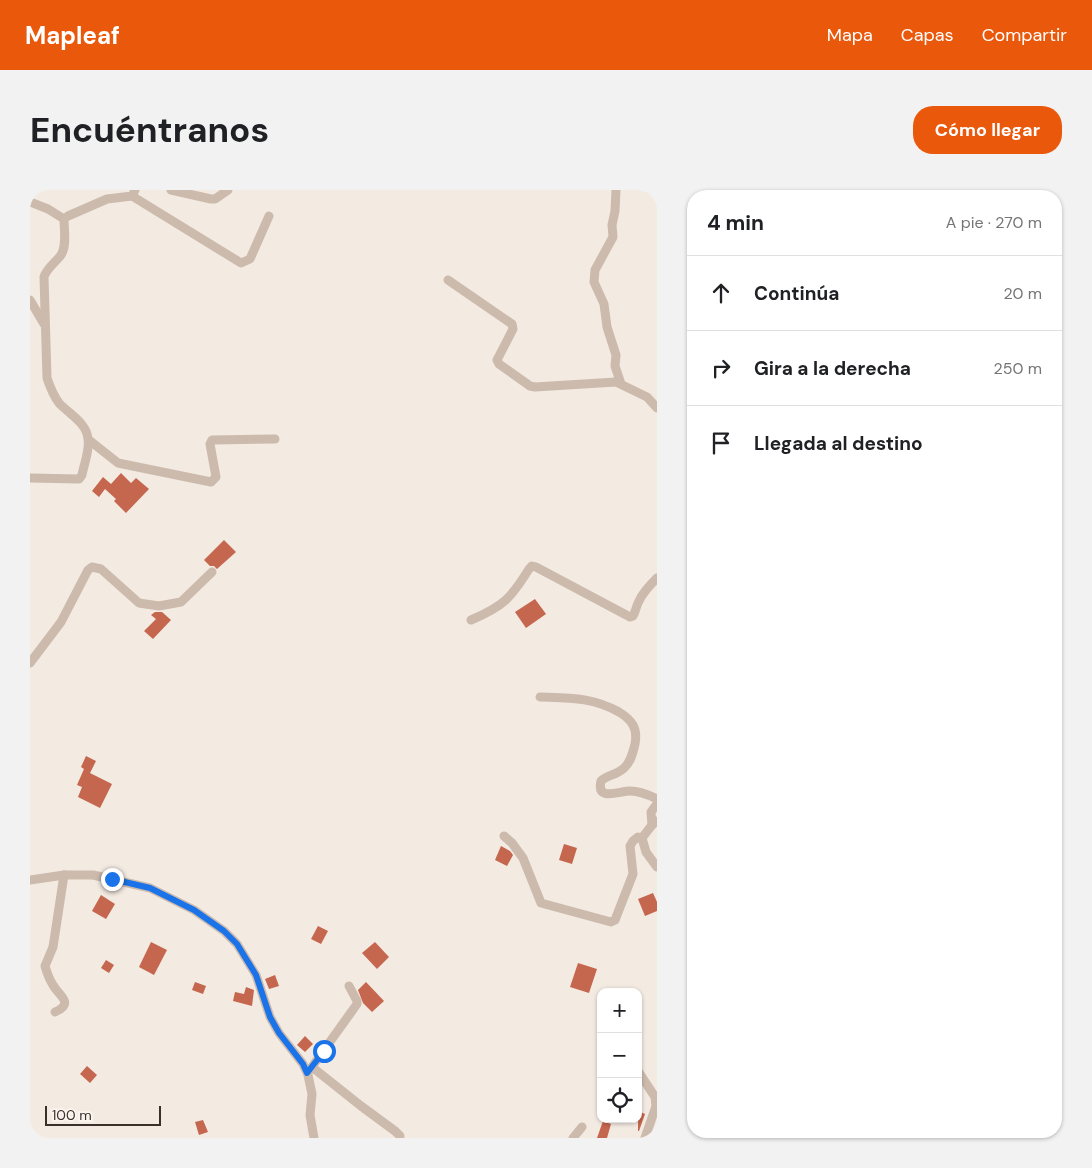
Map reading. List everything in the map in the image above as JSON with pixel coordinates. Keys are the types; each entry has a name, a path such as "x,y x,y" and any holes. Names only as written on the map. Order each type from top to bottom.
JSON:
{"street":[{"path":"171,190 215,199 228,190"},
{"path":"616,190 612,225 613,237 595,270 594,282 604,304 607,327 616,355 615,366 621,384"},
{"path":"64,219 107,199 134,193 242,263 250,259 269,216"},
{"path":"30,202 48,209 64,219"},
{"path":"64,219 64,248 62,254 46,271 44,277 47,378 50,390 59,402 82,424 89,440 118,463 211,482 216,477 210,444 212,440 276,439"},
{"path":"448,280 512,324 513,329 497,360 499,364 530,386 535,388 616,382 647,397 657,408"},
{"path":"30,300 45,325"},
{"path":"30,478 79,479 82,475 89,440"},
{"path":"472,620 504,603 513,594 532,566 630,617 635,613 638,602 657,578"},
{"path":"30,663 61,622 88,570 92,568 100,569 139,603 159,606 181,602 212,572"},
{"path":"540,697 590,700 610,707 629,718 636,733 633,753 624,768 601,781 600,789 608,794 633,791 657,799"},
{"path":"504,836 523,858 541,903 611,922 615,920 633,874 630,854 631,843 638,837 642,838 654,823 651,812 657,804"},
{"path":"642,838 646,852 657,867"},
{"path":"30,880 64,875 93,875 150,888 194,910 224,931 237,944 256,975 270,1017 279,1033 303,1064 400,1136"},
{"path":"54,1012 61,1009 64,1005 64,1000 53,985 45,966 53,947 64,875"},
{"path":"314,1138 310,1115 312,1094 310,1070 357,1004 349,986"},
{"path":"641,1078 655,1097 656,1106 645,1138"},
{"path":"573,1138 582,1127"}],"building":[{"path":"121,473 131,483 136,478 149,489 126,513 114,501 116,499 105,489 99,497 92,491 103,477 111,484"},
{"path":"224,540 236,552 217,569 214,566 210,566 204,560"},
{"path":"535,599 546,614 526,628 515,612"},
{"path":"155,612 162,612 171,620 153,639 144,631 156,619 151,615"},
{"path":"86,756 96,761 90,773 112,784 100,808 78,797 82,787 77,785 84,769 81,767"},
{"path":"564,844 577,848 572,864 559,860"},
{"path":"501,846 513,855 507,866 495,860"},
{"path":"653,893 657,902 657,911 645,916 638,899"},
{"path":"101,895 115,904 106,919 92,911"},
{"path":"318,926 328,931 321,944 311,939"},
{"path":"151,942 167,950 154,975 139,967"},
{"path":"375,942 389,957 377,969 362,953"},
{"path":"106,960 114,965 109,973 101,968"},
{"path":"578,963 597,969 589,993 570,987"},
{"path":"275,975 279,986 269,989 265,979"},
{"path":"195,982 206,986 203,994 192,990"},
{"path":"366,982 384,1001 372,1012 363,1003 358,990"},
{"path":"246,987 254,990 252,1006 233,1001 235,992 244,994"},
{"path":"305,1036 313,1044 305,1052 297,1045"},
{"path":"87,1066 97,1075 90,1083 80,1074"},
{"path":"203,1120 208,1132 199,1135 195,1122"},
{"path":"602,1123 611,1124 607,1138 597,1138"},
{"path":"638,1123 642,1123 639,1131"}],"route":[{"path":"112,879 150,888 194,910 224,931 237,944 256,975 270,1017 279,1033 303,1064 307,1073 324,1051"}]}
